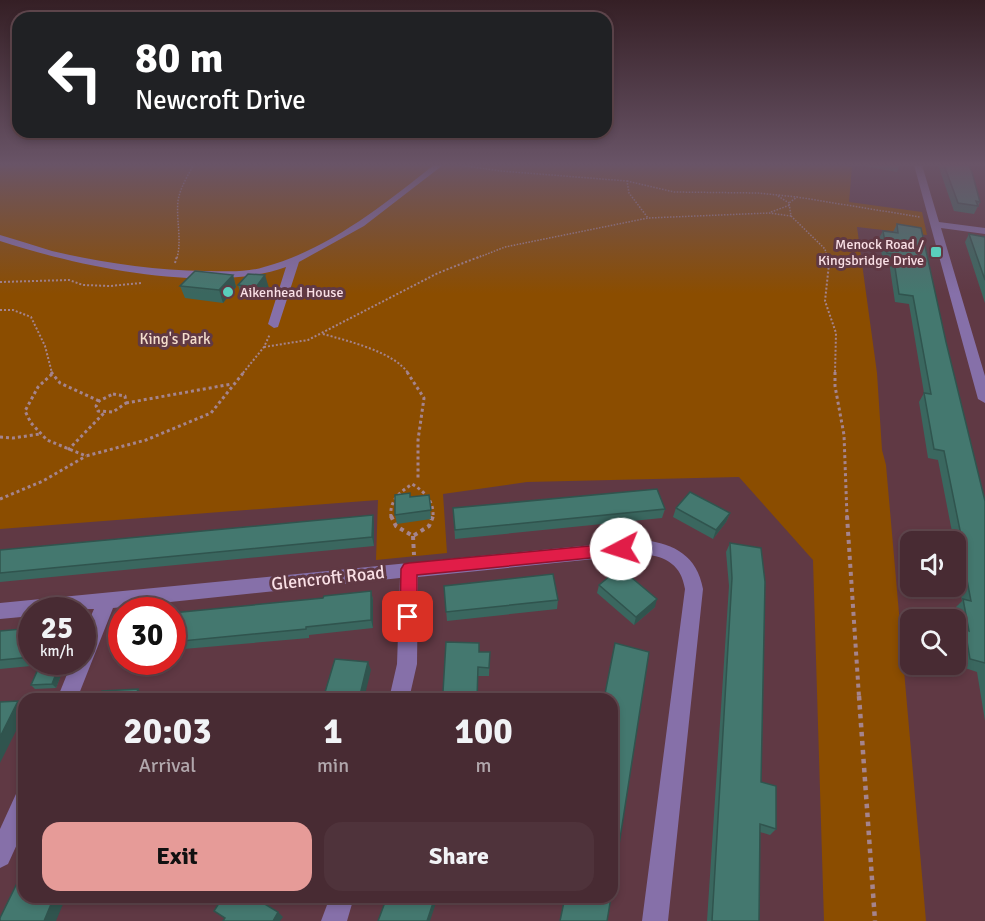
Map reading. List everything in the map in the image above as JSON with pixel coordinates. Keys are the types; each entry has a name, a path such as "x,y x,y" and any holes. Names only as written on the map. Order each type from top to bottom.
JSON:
{"street":[{"path":"0,238 76,261 171,273 251,274 294,261 338,239 380,208"},
{"path":"932,208 985,399"},
{"path":"937,225 985,231"},
{"path":"274,324 279,313 286,280 294,261"},
{"name":"Glencroft Road","path":"0,611 644,547 659,548 678,556 693,576 694,589 655,921"},
{"path":"400,693 407,664 412,569"},
{"path":"96,627 106,602"},
{"path":"69,693 76,675"},
{"path":"0,856 18,816"},
{"path":"334,921 340,903"}],"path":[{"path":"640,208 648,218"},
{"path":"769,213 780,208"},
{"path":"790,208 791,216"},
{"path":"856,208 920,217 937,225"},
{"path":"264,347 308,340 466,261 505,247 648,218 769,213 791,216 825,249 829,264 825,301 836,333 835,386 844,435 844,486 876,921"},
{"path":"0,310 13,310 31,317 45,346 52,374 60,383 99,401 118,394 127,398 126,403"},
{"path":"0,499 43,481 86,456 146,440 211,413 264,347 274,324"},
{"path":"322,333 352,342 401,363 424,398 418,440 417,479"},
{"path":"52,374 38,387 25,411 46,440 86,456"},
{"path":"68,450 105,413 115,411 126,403 174,396 234,383"},
{"path":"99,401 96,409 105,413"},
{"path":"0,437 13,438 40,434"},
{"path":"412,484 422,488 430,498 433,519 430,527 413,536 401,532 393,525 391,513 392,500 399,492 412,484"},
{"path":"412,569 413,536"}],"green space":[{"name":"King's Park","path":"0,208 893,208 922,212 927,235 857,227 877,373 882,450 886,465 900,625 900,675 904,675 926,921 824,921 813,560 739,477 527,482 443,494 447,553 376,560 378,500 0,529"}],"building":[{"path":"897,224 921,228 985,501 985,663 970,659 966,630 969,631 963,599 971,601 966,575 966,531 960,531 944,451 934,449 924,393 931,394 913,296 899,294 893,254 887,253 883,231 898,233"},
{"path":"969,234 985,237 985,280"},
{"path":"195,271 233,275 219,290 180,286"},
{"path":"248,274 265,275 256,287 238,285"},
{"path":"657,489 665,509 455,530 453,508"},
{"path":"690,492 730,513 716,530 676,508"},
{"path":"410,493 410,497 429,495 431,510 395,515 395,495"},
{"path":"373,515 372,537 0,573 0,550"},
{"path":"730,543 761,548 765,582 761,782 776,786 776,829 760,824 759,921 712,921 732,578"},
{"path":"620,568 657,599 636,617 599,585"},
{"path":"553,574 558,600 446,612 444,586"},
{"path":"371,591 371,620 186,641 186,612 323,598 324,596"},
{"path":"18,629 18,658 0,660 0,631"},
{"path":"446,642 479,643 479,652 490,652 489,668 478,667 477,693 443,692"},
{"path":"615,643 649,652 618,851 618,693 605,693"},
{"path":"335,659 368,662 360,693 325,693"},
{"path":"35,675 56,675 52,684 31,685"},
{"path":"138,689 137,693 101,693 102,691"},
{"path":"18,701 0,737 0,702"},
{"path":"18,881 18,903 52,903 44,921 0,921"},
{"path":"219,903 263,903 278,912 273,921 223,921 225,918 214,911"},
{"path":"385,903 433,903 427,921 378,921"},
{"path":"564,903 610,903 607,921 560,921"}],"place":[{"name":"Menock Road / Kingsbridge Drive","path":"936,252"},
{"name":"Aikenhead House","path":"228,292"}],"route":[{"path":"408,617 409,569 621,549"}]}
